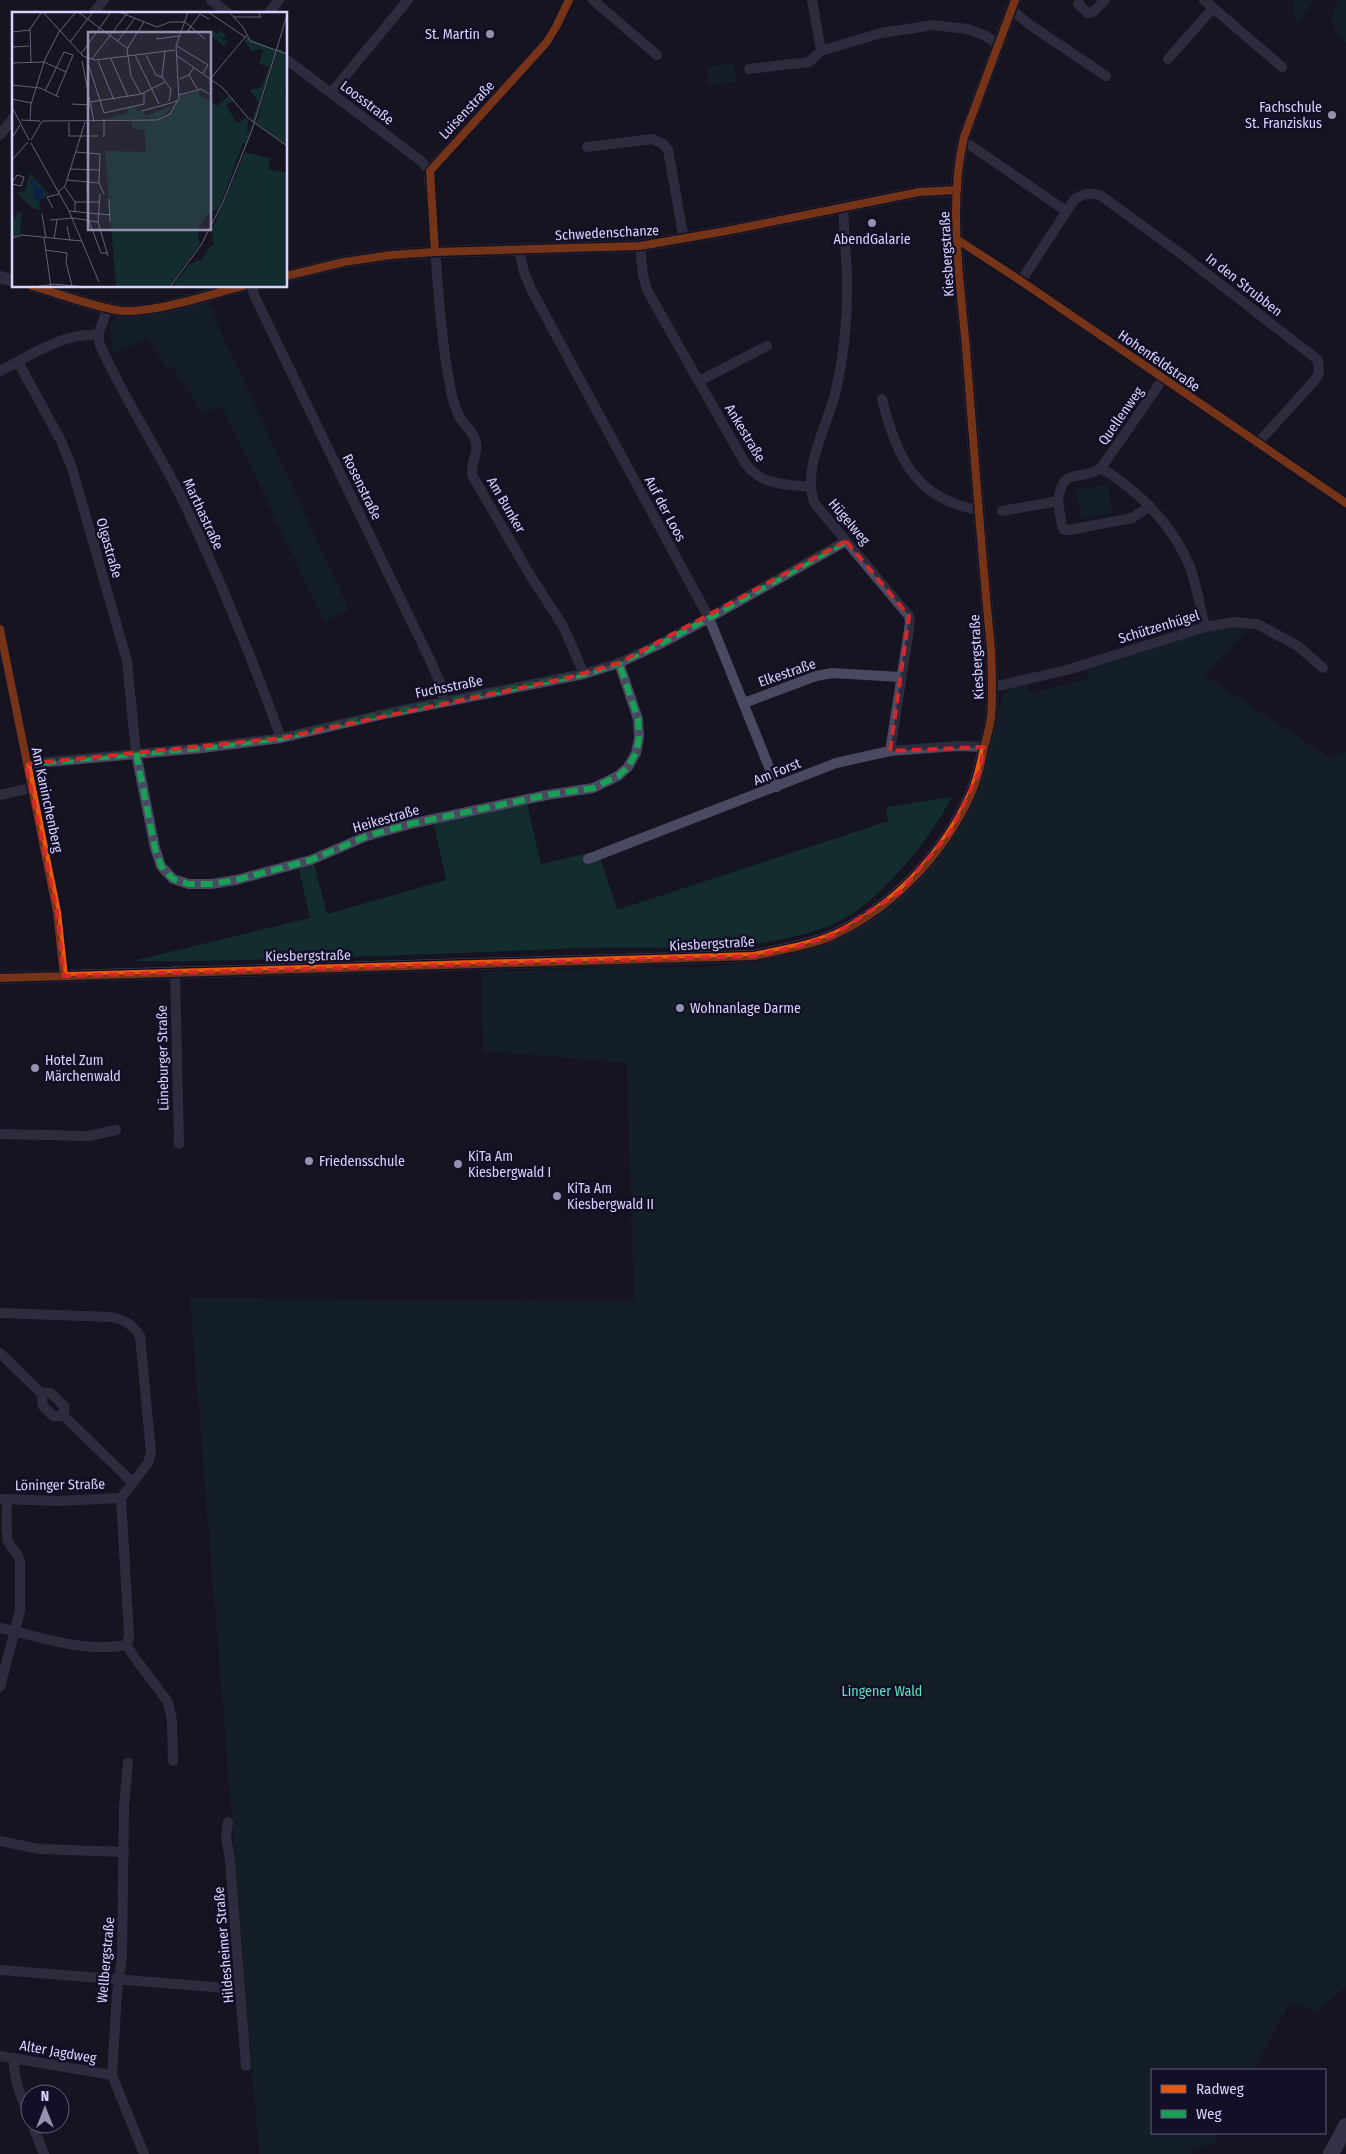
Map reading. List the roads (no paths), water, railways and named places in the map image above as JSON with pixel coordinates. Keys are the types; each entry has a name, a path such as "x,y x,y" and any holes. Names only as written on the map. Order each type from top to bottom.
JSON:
{"main road":[{"path":"1334,2151 1346,2126"}],"street":[{"path":"95,12 104,0"},
{"path":"212,0 227,12"},
{"path":"270,12 279,0"},
{"path":"331,93 408,0"},
{"name":"Luisenstraße","path":"430,171 546,43 556,28 569,0"},
{"path":"593,0 657,54"},
{"path":"812,0 821,51"},
{"path":"1079,0 1078,4 1088,13 1093,12 1104,0"},
{"path":"1204,0 1282,67"},
{"path":"1014,5 1030,26 1106,76"},
{"name":"Kiesbergstraße","path":"0,978 175,971 754,956 796,947 833,935 868,916 900,892 927,863 951,831 971,794 980,770 991,719 993,687 958,240 957,190 960,153 964,137 1014,5"},
{"path":"1168,59 1213,8"},
{"path":"749,69 810,62 821,51 882,33 934,26 967,29 986,36 998,44"},
{"name":"Loosstraße","path":"288,61 421,161 430,171"},
{"path":"0,135 12,120"},
{"path":"587,147 652,139 663,144 668,150 684,239"},
{"path":"970,145 1066,211"},
{"path":"430,171 435,252"},
{"name":"Schwedenschanze","path":"288,276 368,257 435,252 640,246 919,192 957,190"},
{"name":"In den Strubben","path":"1021,281 1066,211 1080,195 1088,193 1100,195 1318,360 1319,373 1314,380 1257,444"},
{"path":"810,487 814,460 835,393 841,360 847,278 843,208"},
{"name":"Hohenfeldstraße","path":"958,240 1346,503"},
{"name":"Ankestraße","path":"640,246 643,276 647,290 745,463 754,474 763,480 810,487"},
{"name":"Auf der Loos","path":"520,249 524,272 531,290 709,618 776,786"},
{"name":"Am Bunker","path":"435,252 437,284 452,394 458,414 475,438 477,450 471,467 472,475 530,575 563,626 584,674"},
{"path":"48,288 117,310 148,309 235,288"},
{"name":"Rosenstraße","path":"252,288 254,296 430,660 442,688 443,702"},
{"path":"0,371 77,335 98,335 108,307"},
{"name":"Marthastraße","path":"98,335 100,345 110,367 184,503 244,636 281,738"},
{"path":"699,380 768,346"},
{"name":"Olgastraße","path":"18,362 61,441 72,468 127,661 136,753"},
{"name":"Quellenweg","path":"1101,468 1163,378"},
{"path":"882,399 896,444 904,462 918,479 947,502 978,510"},
{"path":"1150,506 1132,518 1064,530 1058,500 1061,484 1065,480 1073,476 1094,472 1101,468 1150,506 1184,554 1195,585 1205,627"},
{"name":"Hügelweg","path":"810,487 815,504 909,616 910,623 890,751"},
{"path":"1002,510 1058,500"},
{"name":"Fuchsstraße","path":"26,764 202,748 281,738 443,702 584,674 619,663 709,618 846,541"},
{"name":"Schützenhügel","path":"993,687 1067,670 1205,627 1234,622 1257,624 1298,646 1323,668"},
{"name":"Am Kaninchenberg","path":"0,629 57,912 64,976"},
{"name":"Heikestraße","path":"136,753 155,848 161,866 173,879 189,884 211,884 236,880 311,860 376,834 547,795 593,788 618,776 628,767 636,753 639,738 638,719 619,663"},
{"name":"Elkestraße","path":"744,703 810,678 832,673 900,678"},
{"name":"Am Forst","path":"588,859 836,763 890,751 957,746 984,747"},
{"path":"0,795 31,788"},
{"name":"Lüneburger Straße","path":"175,971 179,1144"},
{"path":"0,1134 89,1136 116,1130"},
{"path":"0,1313 112,1317 122,1319 135,1329 140,1336 151,1453 148,1463 121,1498 129,1635 127,1645 168,1702 172,1720 173,1761"},
{"path":"0,1353 41,1393 43,1406 53,1416 64,1416 132,1482"},
{"path":"41,1393 51,1393 64,1406 64,1416"},
{"name":"Löninger Straße","path":"3,1499 58,1501 121,1498"},
{"path":"0,1687 20,1611 20,1562 19,1556 7,1538 3,1499"},
{"path":"0,1628 28,1636 83,1646 107,1647 127,1645"},
{"name":"Wellbergstraße","path":"128,1763 124,1806 124,1922 112,2076 144,2154"},
{"name":"Hildesheimer Straße","path":"228,1822 226,1837 231,1868 246,2066"},
{"path":"0,1841 39,1849 124,1852"},
{"path":"0,1970 239,1989"},
{"name":"Alter Jagdweg","path":"0,2056 112,2076"},
{"path":"14,2058 13,2071 20,2094"},
{"path":"36,2134 44,2154"}],"place":[{"name":"St. Martin","path":"490,34"},
{"name":"Fachschule St. Franziskus","path":"1332,115"},
{"name":"AbendGalarie","path":"872,223"},
{"name":"Wohnanlage Darme","path":"680,1008"},
{"name":"Hotel Zum Märchenwald","path":"35,1068"},
{"name":"Friedensschule","path":"309,1161"},
{"name":"KiTa Am Kiesbergwald I","path":"458,1164"},
{"name":"KiTa Am Kiesbergwald II","path":"557,1196"}],"park label":[{"name":"Lingener Wald","path":"882,1691"}]}
